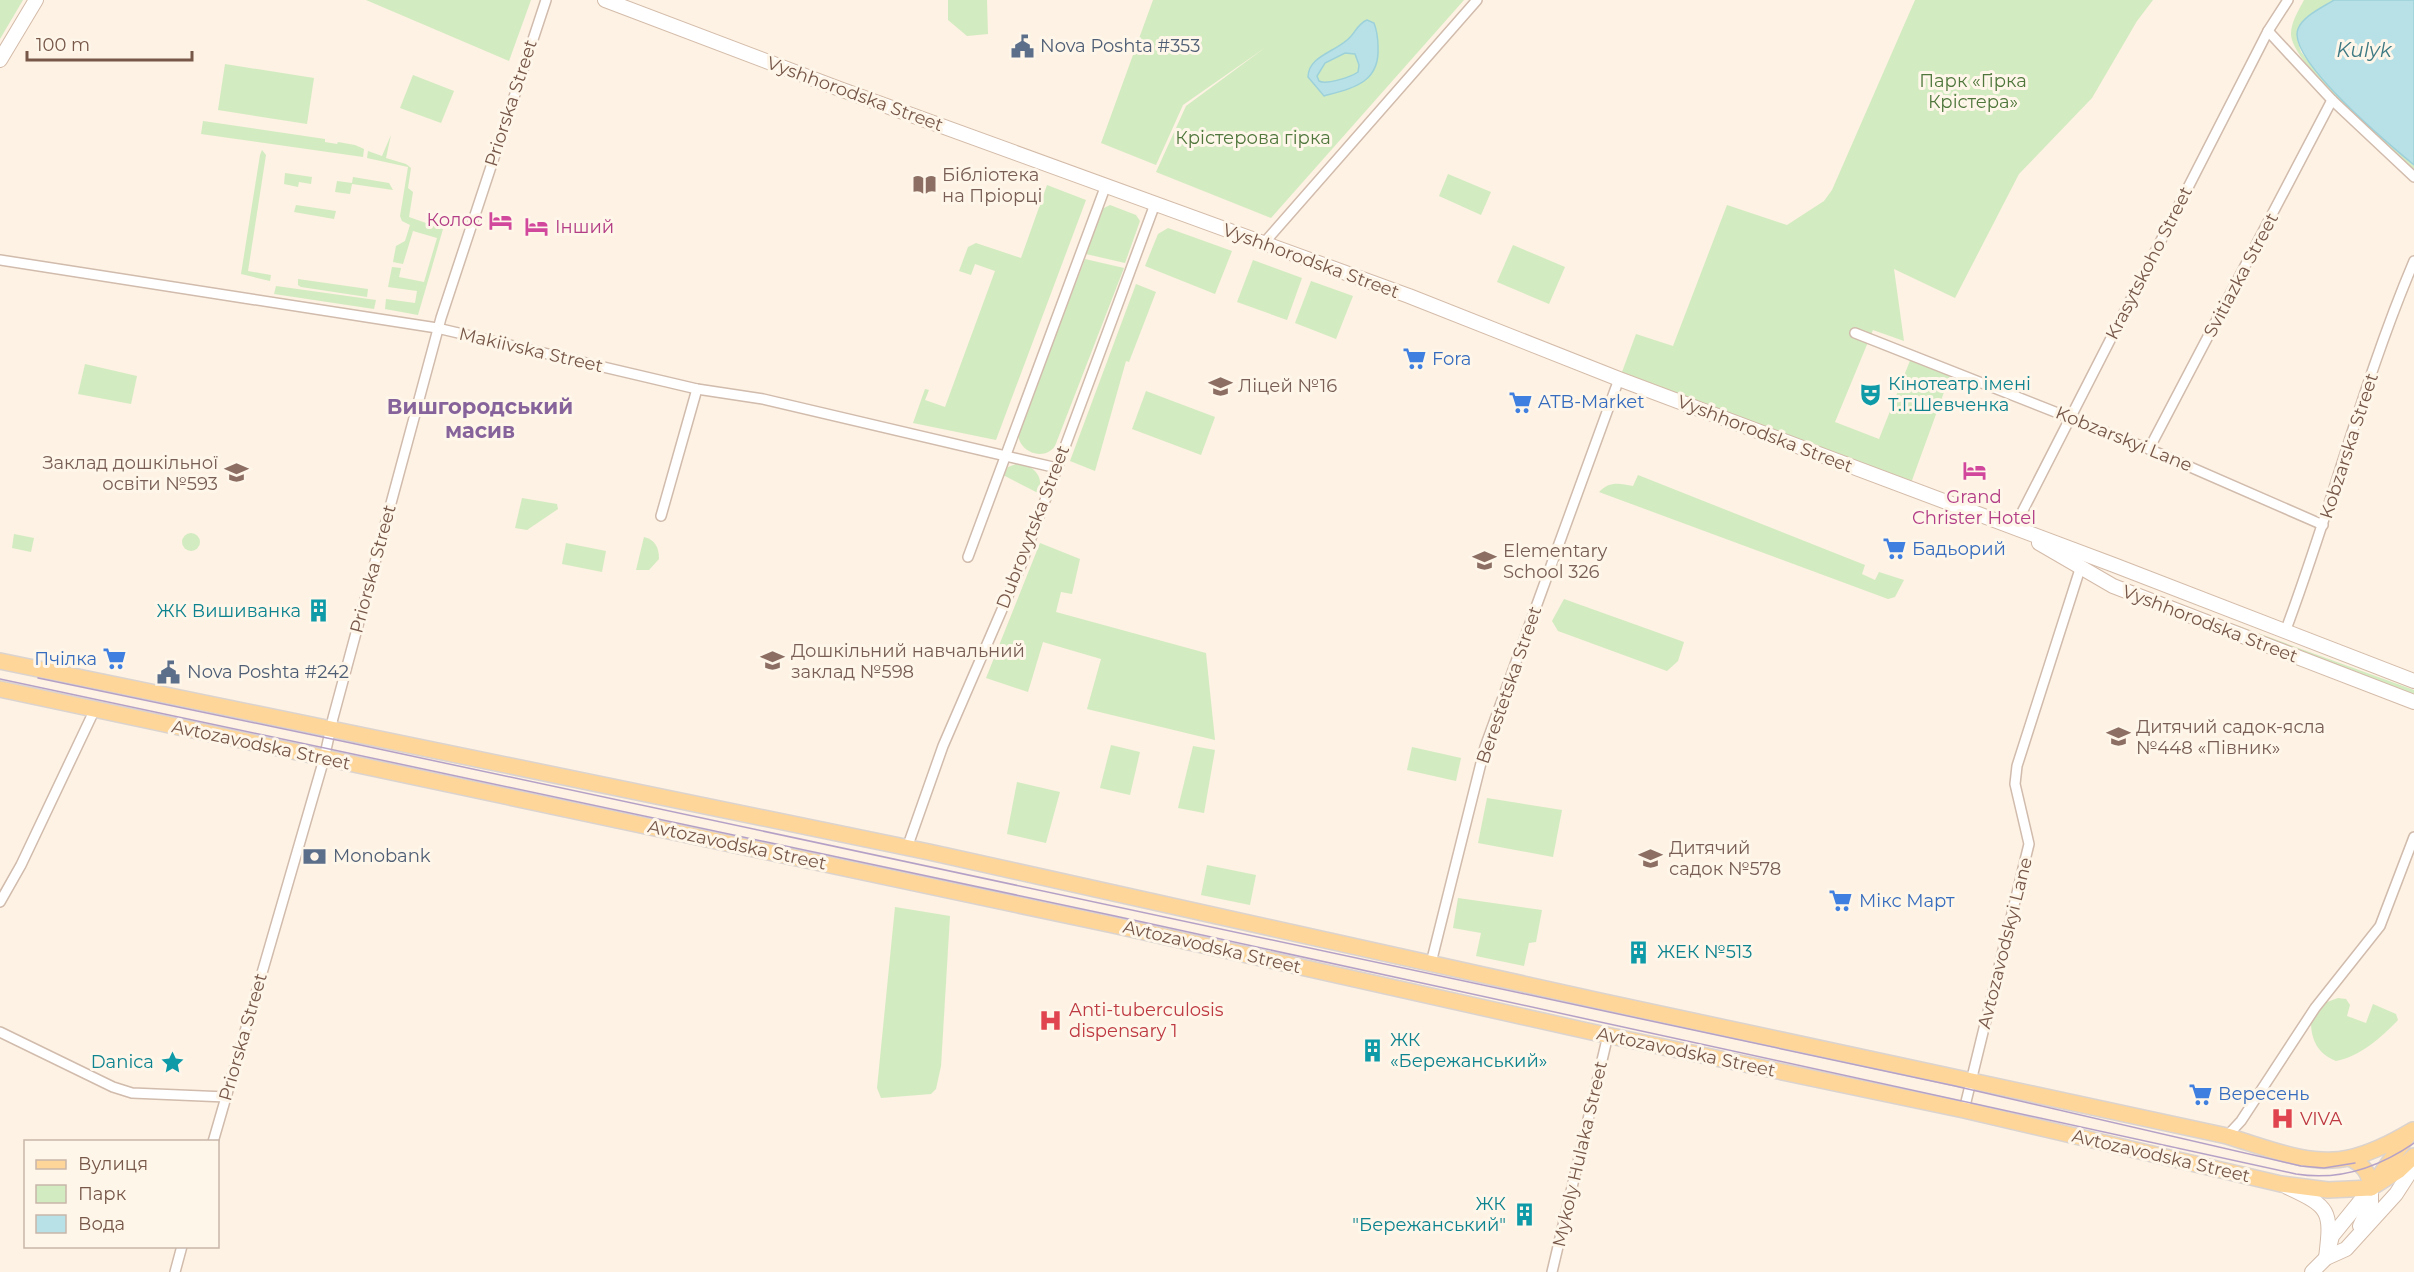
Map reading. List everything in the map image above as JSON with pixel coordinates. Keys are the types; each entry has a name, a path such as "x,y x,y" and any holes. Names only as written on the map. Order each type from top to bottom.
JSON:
{"main road":[{"path":"0,60 36,0"},
{"name":"Vyshhorodska Street","path":"605,0 797,73 1409,296 1620,379 2414,681"},
{"name":"Vyshhorodska Street","path":"2014,528 2080,569 2113,586 2414,702"},
{"name":"Avtozavodska Street","path":"0,661 907,848 1971,1082 2227,1136 2306,1158 2336,1160 2350,1158 2381,1147 2413,1129"},
{"name":"Avtozavodska Street","path":"0,689 1113,925 1608,1035 1964,1110 2281,1184 2328,1190 2371,1188 2398,1171 2414,1156"},
{"path":"2371,1188 2413,1129"},
{"path":"2312,1272 2343,1246 2360,1226 2371,1203 2370,1180 2365,1168 2350,1158"},
{"path":"2326,1258 2346,1249 2396,1194 2414,1166"},
{"path":"2281,1184 2322,1205 2328,1216 2329,1233 2326,1258"}],"street":[{"name":"Priorska Street","path":"214,1140 324,759 437,328 546,0"},
{"path":"1264,243 1478,0"},
{"name":"Krasytskoho Street","path":"2014,528 2268,31 2288,0"},
{"path":"2268,31 2332,100 2414,177"},
{"name":"Svitiazka Street","path":"2149,449 2332,100"},
{"path":"968,556 1106,185"},
{"name":"Dubrovytska Street","path":"907,848 943,746 1020,568 1155,204"},
{"name":"Makiivska Street","path":"0,260 437,328 696,389 763,399 1057,468"},
{"name":"Kobzarska Street","path":"2285,633 2324,525 2396,303 2414,261"},
{"name":"Kobzarskyi Lane","path":"1855,333 2149,449 2324,525"},
{"name":"Berestetska Street","path":"1431,963 1485,747 1620,379"},
{"path":"661,516 696,389"},
{"name":"Avtozavodskyi Lane","path":"1964,1110 2029,844 2015,784 2017,766 2080,569"},
{"path":"0,902 21,865 95,709"},
{"path":"2227,1136 2241,1121 2334,983 2380,926 2414,837"},
{"path":"0,1032 113,1087 132,1093 226,1097"},
{"name":"Mykoly Hulaka Street","path":"1552,1272 1608,1035"},
{"path":"175,1272 181,1248"}],"green space":[{"path":"0,0 23,0 0,39"},
{"path":"366,0 531,0 509,61"},
{"path":"948,0 987,0 988,34 967,36 948,20"},
{"name":"Крістерова гірка","path":"1153,0 1464,0 1271,218 1156,172 1186,106 1266,47 1183,105 1156,165 1101,143"},
{"name":"Парк «Гірка Крістера»","path":"1915,0 2153,0 2137,21 2092,98 2019,174 1955,298 1894,269 1904,341 1873,330 1835,422 1879,439 1911,358 1951,373 1911,483 1622,372 1636,334 1673,346 1727,205 1787,225 1824,201 1832,190"},
{"path":"2304,0 2334,0 2302,22 2297,39 2301,52 2334,92 2414,166 2414,169 2364,125 2323,84 2295,48 2291,30"},
{"path":"225,64 314,78 307,124 218,110"},
{"path":"413,75 454,91 441,123 400,108"},
{"path":"203,121 325,139 325,142 337,144 338,142 355,145 364,149 363,157 201,134"},
{"path":"391,135 386,158 406,164 411,168 408,188 413,192 409,217 443,229 418,315 385,309 386,299 415,303 417,291 388,287 392,267 401,268 399,277 424,282 437,238 413,231 403,264 393,262 396,246 405,241 410,225 402,221 400,216 408,167 367,158 368,151 382,156"},
{"path":"262,150 266,155 248,271 271,275 270,281 241,274"},
{"path":"285,173 312,177 311,184 299,182 298,187 284,184"},
{"path":"1448,174 1491,192 1481,215 1439,196"},
{"path":"353,177 389,183 393,190 352,184 350,194 335,192 337,181 352,183"},
{"path":"1047,185 1086,200 996,440 913,423 925,389 929,390 925,400 945,407 995,271 975,264 971,275 959,271 968,247 976,243 1021,258"},
{"path":"296,205 336,211 334,219 294,212"},
{"path":"1110,205 1136,215 1140,221 1125,263 1086,254 1102,209"},
{"path":"1168,228 1232,251 1215,294 1145,266 1158,234"},
{"path":"1513,245 1565,267 1549,304 1497,282"},
{"path":"1085,259 1124,268 1055,446 1045,453 1032,453 1022,445 1018,433"},
{"path":"1253,260 1302,278 1287,320 1237,302"},
{"path":"298,279 368,289 367,297 301,287 298,285"},
{"path":"1311,281 1353,296 1336,339 1295,323"},
{"path":"1136,284 1156,292 1129,362 1126,361 1095,471 1070,461"},
{"path":"276,286 376,300 374,309 274,294"},
{"path":"85,364 137,376 131,404 78,394"},
{"path":"1146,391 1215,417 1201,455 1132,429"},
{"path":"1019,463 1037,473 1040,482 1038,493 1003,475 1008,467"},
{"path":"1638,475 1865,565 1862,574 1875,580 1879,572 1904,580 1895,597 1888,599 1599,492 1614,484 1633,486"},
{"path":"522,498 557,504 558,509 527,530 515,528"},
{"path":"191,533 197,536 200,542 197,548 191,551 185,548 182,542 185,536"},
{"path":"14,534 34,538 31,552 12,548"},
{"path":"644,537 656,545 659,559 649,570 636,570"},
{"path":"566,543 606,551 602,572 562,564"},
{"path":"1040,543 1080,559 1072,594 1061,592 1056,612 1206,653 1215,740 1087,709 1101,659 1043,642 1028,692 986,678"},
{"path":"2112,580 2414,690 2414,696"},
{"path":"1564,599 1684,642 1678,661 1667,671 1558,631 1552,621"},
{"path":"1111,745 1140,752 1130,795 1100,788"},
{"path":"1193,746 1215,750 1204,813 1178,808"},
{"path":"1412,747 1461,758 1456,781 1407,770"},
{"path":"1017,782 1060,792 1046,843 1007,834"},
{"path":"1487,798 1562,810 1553,857 1478,843"},
{"path":"1207,865 1256,875 1250,905 1201,895"},
{"path":"1458,898 1542,910 1536,942 1529,943 1524,966 1476,956 1481,933 1453,928"},
{"path":"895,907 950,916 941,1066 936,1089 931,1094 881,1098 877,1088"},
{"path":"2338,998 2346,999 2350,1005 2347,1016 2366,1023 2373,1004 2396,1014 2398,1020 2362,1051 2336,1061 2324,1054 2317,1046 2312,1035 2311,1022 2327,1002"}],"water":[{"name":"Kulyk","path":"2334,0 2414,0 2414,165 2364,122 2323,80 2299,43 2298,29 2304,20"},
{"path":"1367,20 1374,23 1378,38 1374,69 1363,82 1324,96 1308,77 1312,64 1347,40","holes":["1345,53 1355,54 1359,65 1358,72 1338,80 1319,81 1317,76 1325,63"]}],"tram line":[{"path":"38,678 1955,1086 2301,1166 2324,1168 2355,1163"},
{"path":"0,679 1115,916 2296,1174 2312,1176 2343,1174 2387,1159 2414,1143"}],"place":[{"name":"Nova Poshta #353","path":"1022,46"},
{"name":"Бібліотека на Пріорці","path":"924,185"},
{"name":"Колос","path":"501,220"},
{"name":"Інший","path":"537,227"},
{"name":"Fora","path":"1414,359"},
{"name":"Ліцей №16","path":"1220,386"},
{"name":"Кінотеатр імені Т.Г.Шевченка","path":"1870,394"},
{"name":"ATB-Market","path":"1520,402"},
{"name":"Grand Christer Hotel","path":"1974,471"},
{"name":"Заклад дошкільної освіти №593","path":"236,473"},
{"name":"Бадьорий","path":"1894,549"},
{"name":"Elementary School 326","path":"1485,561"},
{"name":"ЖК Вишиванка","path":"319,611"},
{"name":"Пчілка","path":"115,659"},
{"name":"Дошкільний навчальний заклад №598","path":"773,661"},
{"name":"Nova Poshta #242","path":"169,672"},
{"name":"Дитячий садок-ясла №448 «Півник»","path":"2118,737"},
{"name":"Monobank","path":"315,856"},
{"name":"Дитячий садок №578","path":"1651,858"},
{"name":"Мікс Март","path":"1841,901"},
{"name":"ЖЕК №513","path":"1639,952"},
{"name":"Anti-tuberculosis dispensary 1","path":"1051,1020"},
{"name":"ЖК «Бережанський»","path":"1372,1050"},
{"name":"Danica","path":"172,1062"},
{"name":"Вересень","path":"2200,1094"},
{"name":"VIVA","path":"2282,1119"},
{"name":"ЖК \"Бережанський\"","path":"1524,1214"}],"district":[{"name":"Вишгородський масив","path":"480,418"}]}
